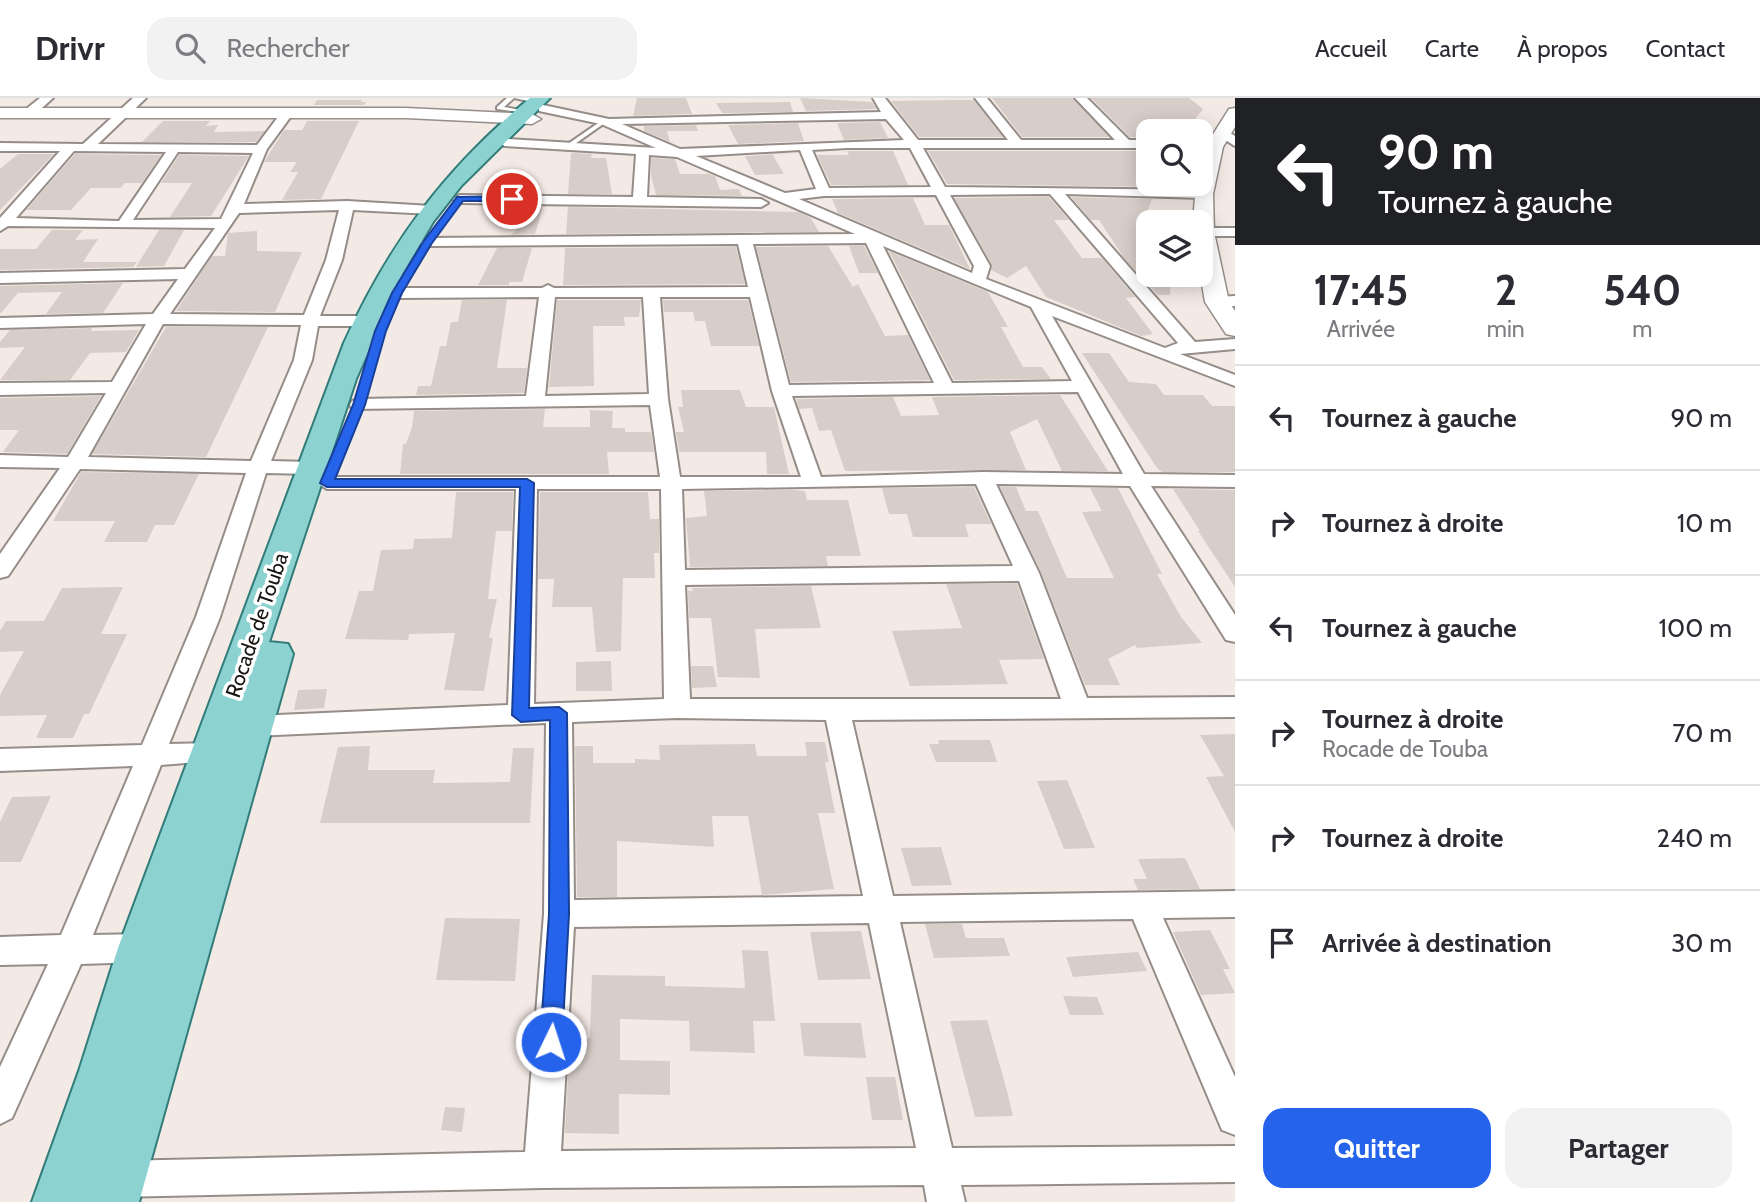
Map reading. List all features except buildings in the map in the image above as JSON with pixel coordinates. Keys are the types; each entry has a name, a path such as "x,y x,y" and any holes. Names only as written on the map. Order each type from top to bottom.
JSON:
{"main road":[{"name":"Rocade de Touba","path":"319,475 359,405 380,331 397,293 440,217 492,142 533,108"},
{"name":"Rocade de Touba","path":"113,1191 233,740 319,475 342,379 367,321 411,237 440,217"},
{"name":"Rocade de Touba","path":"61,1202 106,1071 143,948 233,740"}],"street":[{"path":"29,113 47,98"},
{"path":"88,146 127,113 140,98"},
{"path":"879,98 889,116 915,145 982,266 978,281"},
{"path":"981,98 1017,143"},
{"path":"1081,98 1126,144"},
{"path":"0,113 426,113 533,108 604,121 889,116"},
{"path":"533,108 570,145 678,153 805,147 1136,144"},
{"path":"0,571 76,460 188,274 230,216 261,149 288,112"},
{"path":"1213,159 1218,142 1235,113"},
{"path":"604,121 678,153 758,219"},
{"path":"2,224 72,146"},
{"path":"0,147 261,149"},
{"path":"805,147 824,192"},
{"path":"123,225 173,149"},
{"path":"640,200 643,150"},
{"path":"1054,190 1189,346"},
{"path":"2,224 123,225 347,205 440,217 758,219 787,197 824,192 1054,190 1136,192"},
{"path":"787,197 978,281 1235,381"},
{"path":"440,217 640,200 875,237"},
{"path":"0,1106 71,950 208,617 259,465 303,360 311,318 334,260 347,205"},
{"path":"758,219 758,292 781,391 813,483"},
{"path":"1213,232 1235,232"},
{"path":"875,237 946,389"},
{"path":"1213,261 1235,329"},
{"path":"0,278 188,274"},
{"path":"397,293 548,290 758,292"},
{"path":"535,402 548,290"},
{"path":"651,291 659,399 671,482 677,708"},
{"path":"1036,302 1137,480 1235,634"},
{"path":"0,323 311,318 367,321"},
{"path":"1156,352 1189,346 1235,344"},
{"path":"781,391 1082,386"},
{"path":"0,389 121,387"},
{"path":"359,405 659,399"},
{"path":"0,461 76,460 259,465 319,475 527,483 813,483 983,478 1235,481"},
{"path":"983,478 1028,573 1078,709"},
{"path":"521,715 527,483"},
{"path":"0,535 23,534"},
{"path":"673,578 1028,573"},
{"path":"0,760 151,754 233,740 559,713 677,708 837,710 1235,707"},
{"path":"837,710 946,1202"},
{"path":"542,1170 559,914 559,713"},
{"path":"559,914 1235,904"},
{"path":"1142,905 1235,1117"},
{"path":"0,951 143,948"},
{"path":"113,1191 542,1170 1235,1164"}],"lane":[{"path":"570,145 604,121"}],"route":[{"path":"512,199 460,199 428,242 397,293 380,331 359,405 327,483 527,483 521,715 559,713 559,914 551,1042"}]}
